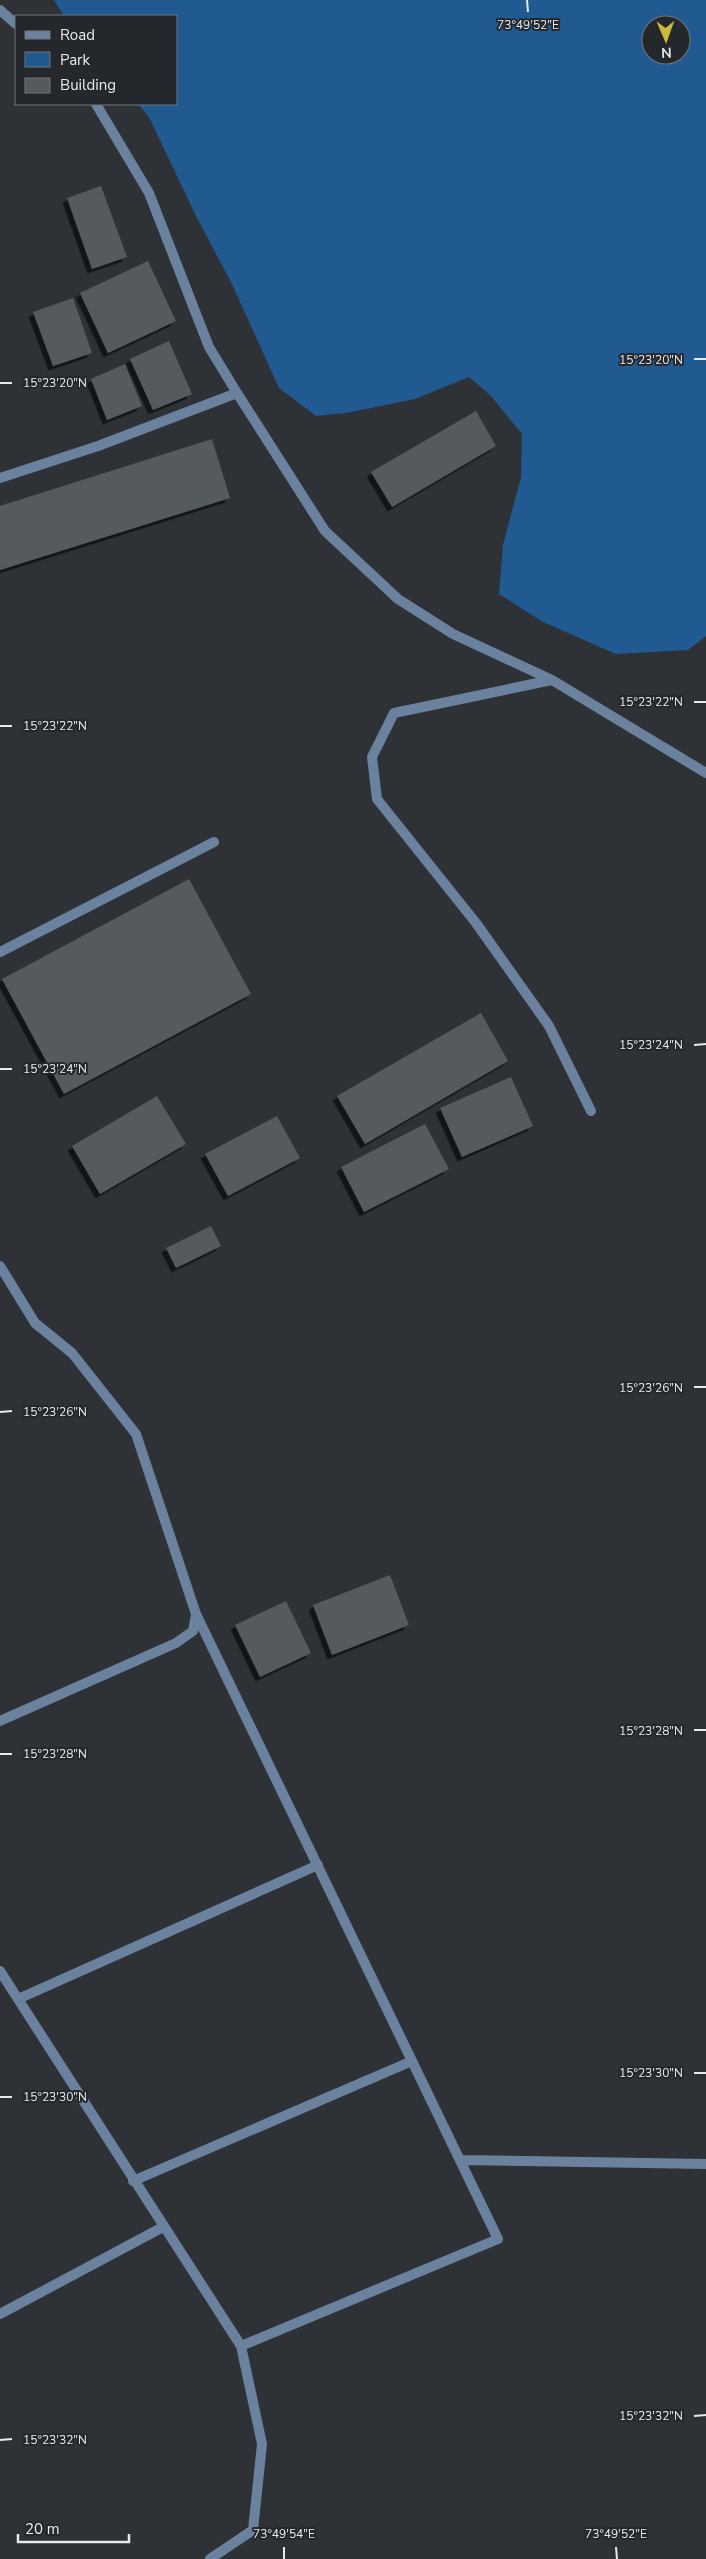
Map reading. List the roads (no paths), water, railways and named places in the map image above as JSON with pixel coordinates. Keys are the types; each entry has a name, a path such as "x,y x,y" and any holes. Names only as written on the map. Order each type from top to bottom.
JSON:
{"street":[{"path":"0,10 15,23"},
{"path":"97,105 149,193 209,347 325,531 398,599 453,634 552,680 706,773"},
{"path":"0,478 98,446 238,393"},
{"path":"552,680 394,714 372,757 377,799 476,923 549,1026 591,1111"},
{"path":"0,952 214,842"},
{"path":"0,1266 35,1323 72,1353 136,1434 196,1614 498,2238 241,2346"},
{"path":"0,1721 176,1643 193,1631 196,1614"},
{"path":"18,1999 318,1865"},
{"path":"0,1971 133,2181 241,2346 262,2444 253,2530 210,2559"},
{"path":"133,2181 412,2061"},
{"path":"460,2160 706,2164"},
{"path":"0,2314 163,2227"}]}
